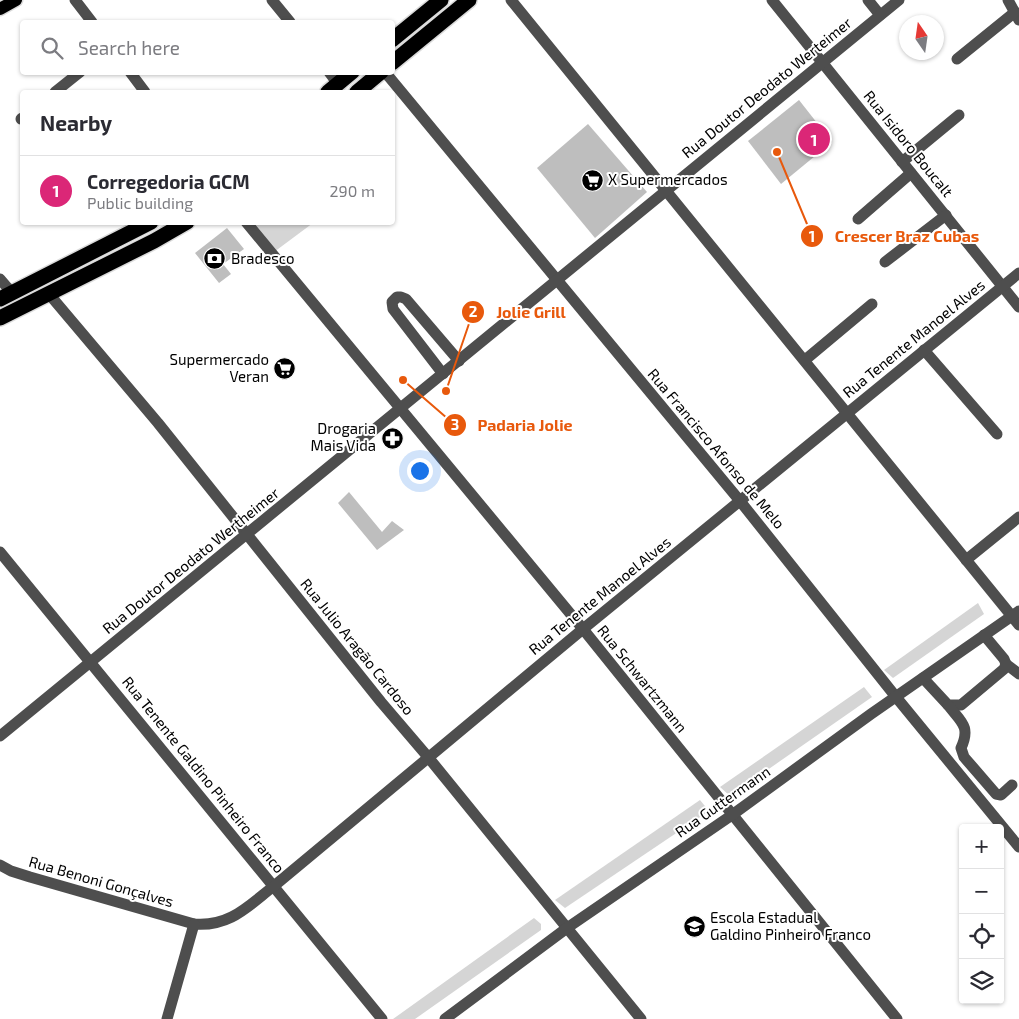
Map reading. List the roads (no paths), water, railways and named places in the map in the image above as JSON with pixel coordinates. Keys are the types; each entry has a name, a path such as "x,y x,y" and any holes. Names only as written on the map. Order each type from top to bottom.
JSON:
{"highway":[{"path":"395,38 441,0"},
{"path":"395,61 469,0"},
{"path":"331,83 346,75"},
{"path":"359,90 377,75"},
{"path":"6,296 145,225"},
{"path":"0,318 181,225"},
{"path":"32,284 49,294"}],"main road":[{"path":"0,10 16,0"}],"street":[{"path":"75,0 90,20"},
{"path":"272,0 288,20"},
{"path":"511,0 966,560 1017,617"},
{"name":"Rua Isidoro Boucalt","path":"772,0 824,62 1019,307"},
{"path":"868,0 880,15"},
{"name":"Rua Doutor Deodato Werteimer","path":"400,409 899,0"},
{"path":"957,59 1017,16 1008,0"},
{"path":"58,90 76,75"},
{"path":"132,75 144,90"},
{"name":"Rua Francisco Afonso de Melo","path":"387,75 740,500 896,697 1019,848"},
{"path":"902,162 959,115"},
{"path":"858,219 911,173"},
{"path":"885,262 946,215"},
{"name":"Rua Schwartzmann","path":"248,225 583,629 897,1019"},
{"name":"Rua Tenente Manoel Alves","path":"194,924 214,924 233,918 274,886 583,629 1019,273"},
{"path":"0,279 6,296"},
{"name":"Rua Julio Aragão Cardoso","path":"49,294 158,423 381,702 641,1019"},
{"path":"443,374 393,309 392,302 397,297 401,296 406,299 459,361"},
{"path":"805,360 872,304"},
{"path":"924,350 997,434"},
{"name":"Rua Doutor Deodato Wertheimer","path":"0,736 400,409"},
{"path":"966,560 1019,517"},
{"name":"Rua Tenente Galdino Pinheiro Franco","path":"0,552 382,1019"},
{"name":"Rua Guttermann","path":"445,1019 567,928 732,815 984,635 1017,617"},
{"path":"984,635 1006,664 1019,674"},
{"path":"948,705 962,705 1004,669 1006,664"},
{"path":"923,678 948,705 966,729 966,738 961,748 964,757 996,794 1000,795 1012,785"},
{"name":"Rua Benoni Gonçalves","path":"0,865 30,877 194,924"},
{"path":"167,1019 194,924"}],"place":[{"name":"Corregedoria GCM","path":"814,139"},
{"name":"Crescer Braz Cubas","path":"777,152"},
{"name":"X Supermercados","path":"592,180"},
{"name":"Bradesco","path":"215,259"},
{"name":"Supermercado Veran","path":"285,369"},
{"name":"Padaria Jolie","path":"403,380"},
{"name":"Jolie Grill","path":"446,391"},
{"name":"Drogaria Mais Vida","path":"392,438"},
{"name":"Escola Estadual Galdino Pinheiro Franco","path":"694,927"}]}
